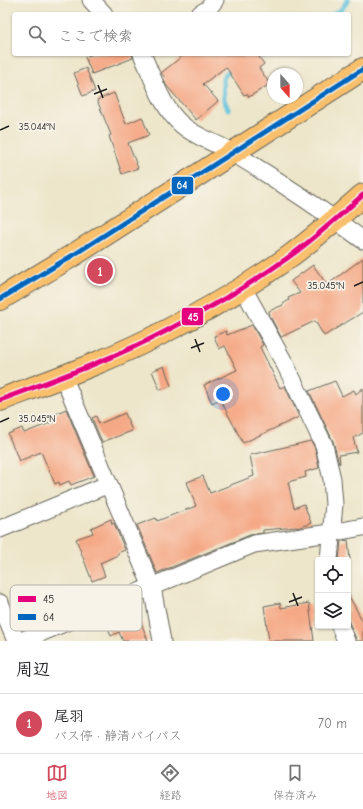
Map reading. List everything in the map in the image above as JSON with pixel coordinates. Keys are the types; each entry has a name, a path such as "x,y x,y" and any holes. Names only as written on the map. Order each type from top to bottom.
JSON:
{"highway":[{"path":"0,299 75,254 232,152 308,105 363,68"},
{"path":"0,400 124,351 166,331 243,288 286,259 363,195"}],"street":[{"path":"91,0 102,12"},
{"path":"203,12 215,0"},
{"path":"143,56 165,105 182,125 199,136 232,152 336,219 363,240"},
{"path":"243,288 286,364 324,445 332,479 334,504 330,534 329,557"},
{"path":"63,376 152,587 162,641"},
{"path":"0,529 109,484"},
{"path":"142,591 254,544 330,534 363,527"},
{"path":"0,603 10,627"},
{"path":"341,629 346,641"},
{"path":"12,631 16,641"},
{"path":"21,641 45,631"}],"building":[{"path":"132,56 133,58 92,74 85,57"},
{"path":"182,56 258,56 264,64 259,68 267,80 267,86 249,97 247,94 244,95 226,67 203,84 218,101 196,120 166,85 165,78 161,73"},
{"path":"86,68 95,91 83,96 74,73"},
{"path":"114,93 126,124 142,117 149,135 128,143 138,168 122,174 109,136 111,135 97,100"},
{"path":"363,258 363,312 324,336 315,321 281,337 269,311 283,305 289,300 288,298 300,293 291,281 313,265 327,285"},
{"path":"252,325 263,345 260,347 280,388 285,386 299,417 243,443 220,399 212,403 204,385 237,370 225,346 219,349 214,336 226,331 227,335"},
{"path":"164,366 171,386 160,390 152,371"},
{"path":"335,381 342,396 354,390 356,394 363,388 363,433 353,438 357,452 339,455 339,464 333,441 309,391"},
{"path":"66,409 94,476 71,485 69,481 60,485 59,482 55,484 41,452 19,461 8,434 22,428 24,433 55,421 53,415"},
{"path":"125,413 132,431 102,442 92,418 96,416 99,424"},
{"path":"311,441 315,448 319,468 305,472 306,477 288,482 294,508 304,504 311,523 297,528 263,530 263,533 250,535 157,573 137,525 156,518 157,521 196,506 187,482 203,476 210,493 254,476 250,455"},
{"path":"111,519 125,550 118,553 118,555 100,563 105,576 92,581 76,539 93,533 91,528"},
{"path":"348,540 350,557 339,557 341,541"},
{"path":"351,600 363,622 363,641 357,641 351,627"},
{"path":"280,603 281,608 309,603 314,641 269,641 264,606"},
{"path":"142,625 148,641 123,641 119,632 111,636 109,631 142,631"}],"waterway":[{"path":"338,12 341,10 348,0"},
{"path":"253,57 258,56"},
{"path":"228,109 224,100 223,78 234,68"}],"transit line":[{"name":"64","path":"0,299 75,254 363,69"},
{"name":"45","path":"0,400 126,351 212,306 257,279 296,252 363,195"}],"place":[{"name":"尾羽","path":"100,271"}]}
